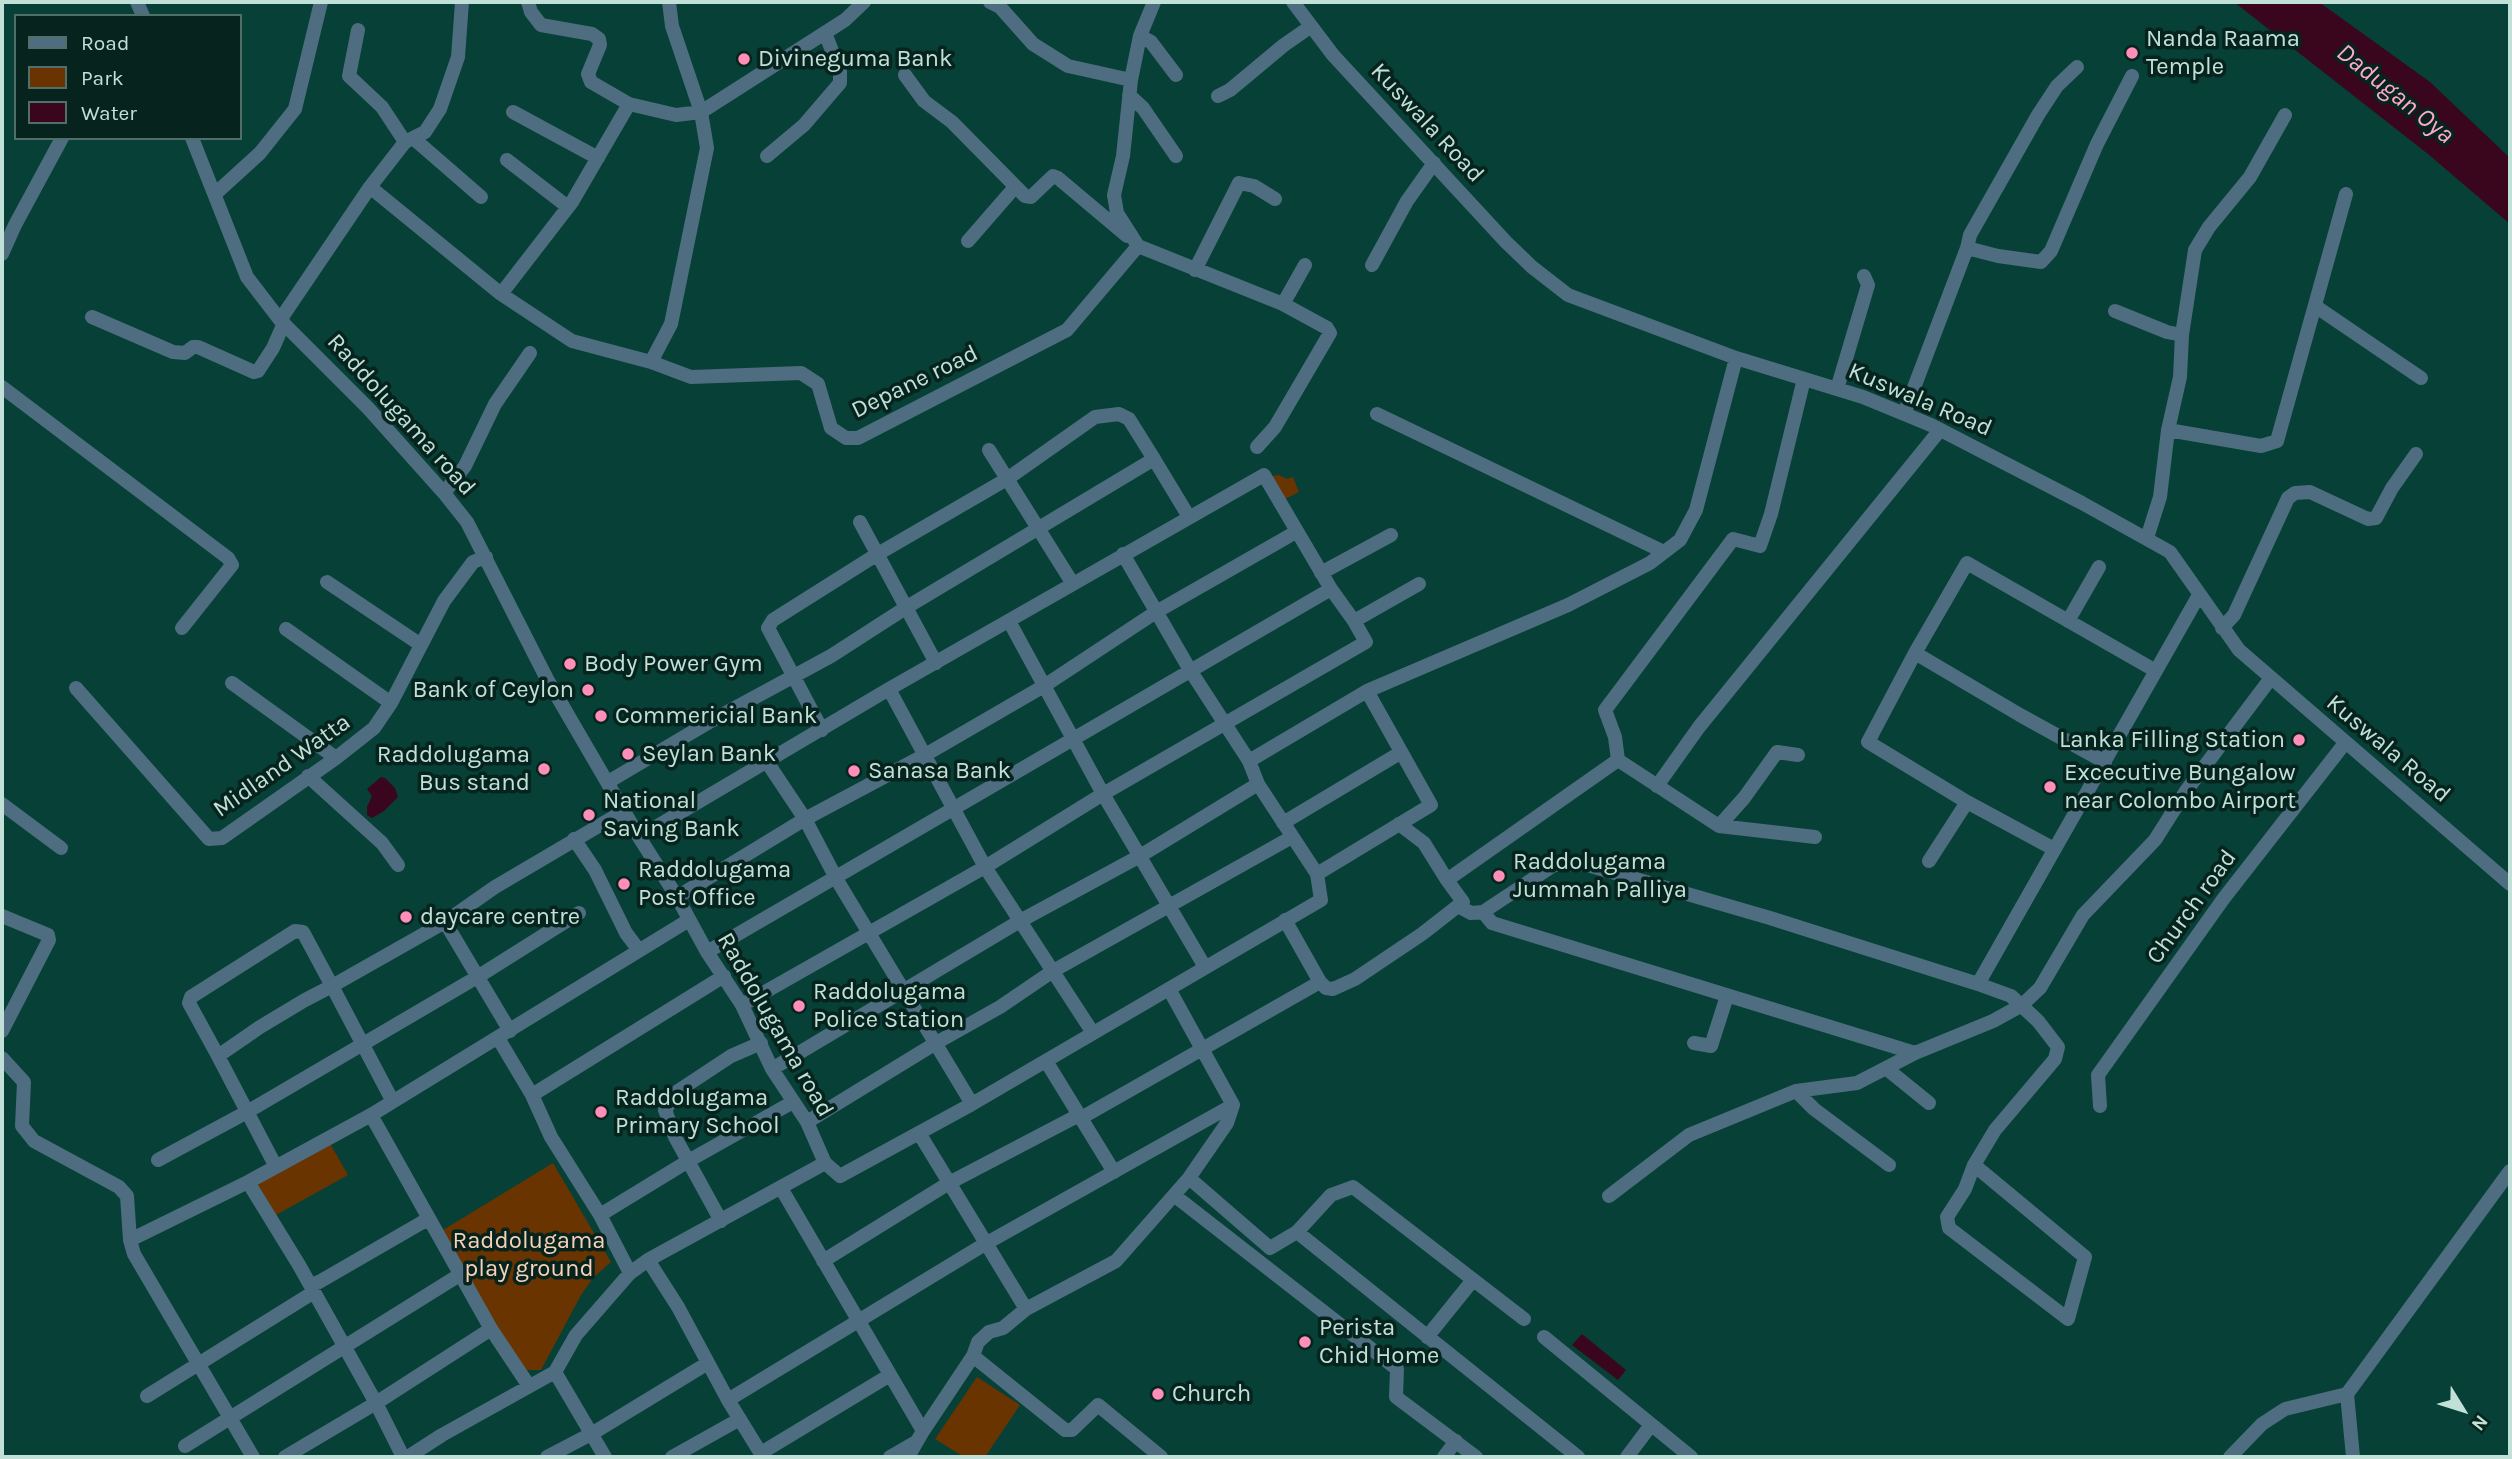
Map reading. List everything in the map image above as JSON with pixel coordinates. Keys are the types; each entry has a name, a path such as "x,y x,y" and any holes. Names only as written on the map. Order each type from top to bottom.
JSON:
{"street":[{"path":"215,194 260,153 295,109 321,2"},
{"path":"92,317 173,352 185,353 193,347 198,348 254,372 258,371 273,348 282,322 370,187 409,140 425,132 440,110 458,57 462,2"},
{"path":"528,2 531,12 541,25 592,34 598,39 600,45 589,74 591,82 629,104 676,116 701,112 845,20 864,2"},
{"path":"651,362 671,324 707,148 701,112 672,26 670,2"},
{"path":"990,2 1000,8 1033,44 1068,66 1131,80"},
{"path":"1138,246 1117,213 1114,195 1124,156 1131,80 1140,36 1154,2"},
{"name":"Kuswala Road","path":"1293,2 1333,54 1506,242 1532,267 1568,295 1736,358 1837,389 1904,414 1940,430 2147,538 2169,552 2239,650 2510,884"},
{"path":"1218,96 1230,90 1284,44 1310,27"},
{"path":"358,30 349,76 382,107 409,140 481,197"},
{"path":"767,156 804,125 840,83 840,71 825,33"},
{"path":"1140,36 1151,42 1176,75"},
{"path":"1904,414 1970,235 2038,115 2057,86 2077,67"},
{"path":"905,75 924,101 952,122 1025,196 1031,197 1053,176 1058,178 1138,246 1283,304 1327,327 1330,333 1275,427 1257,447"},
{"path":"1966,248 2041,262 2051,251 2097,144 2132,76"},
{"path":"1129,95 1143,108 1176,156"},
{"path":"501,294 568,207 629,104"},
{"path":"513,112 598,158"},
{"path":"2147,538 2160,497 2168,430 2180,377 2182,335 2195,250 2209,227 2249,177 2286,115"},
{"path":"2,254 61,140"},
{"name":"Raddolugama road","path":"193,140 247,277 282,322 368,408 467,522 547,679 707,952 742,1005 772,1069 807,1122 825,1163"},
{"path":"507,160 568,207"},
{"path":"1372,265 1407,201 1434,163"},
{"path":"1195,270 1239,183 1254,186 1275,199"},
{"name":"Depane road","path":"370,187 501,294 572,341 651,362 691,377 801,373 818,384 831,428 846,438 858,438 1067,330 1138,246"},
{"path":"968,241 1015,187"},
{"path":"2168,430 2261,446 2277,441 2346,194"},
{"path":"1283,304 1305,265"},
{"path":"1837,389 1868,285 1864,276"},
{"path":"2315,306 2421,378"},
{"path":"2115,311 2167,332 2182,335"},
{"path":"444,493 465,466 495,404 530,353"},
{"path":"1249,761 1367,691 1568,605 1650,563 1680,540 1696,510 1736,358"},
{"path":"1804,379 1771,514 1760,546 1733,539 1605,710 1615,737 1618,760 1718,826 1815,837"},
{"path":"2,387 228,558 232,565 182,628"},
{"path":"822,730 768,628 774,620 876,555 1007,479 1096,417 1119,414 1129,419 1189,517"},
{"path":"1377,414 1664,552"},
{"path":"1657,786 1699,727 1940,430"},
{"path":"989,450 1073,584"},
{"path":"2222,628 2234,615 2288,498 2295,493 2310,492 2368,519 2376,518 2392,488 2416,454"},
{"path":"608,782 866,634 1154,459"},
{"path":"639,837 889,689 1264,475 1321,573 1366,642 1103,794 985,867 742,1005"},
{"path":"860,522 936,663"},
{"path":"677,897 804,819 925,755 1044,686 1156,612 1296,532"},
{"path":"1321,573 1391,534"},
{"path":"408,1457 555,1372 576,1335 629,1273 648,1260 825,1163 840,1176 972,1104 1321,900 1317,874 1258,784 1249,761 1190,670 1123,554"},
{"name":"Midland Watta","path":"76,688 209,839 222,838 374,728 391,703 444,601 473,562 486,557"},
{"path":"2054,849 1967,802 1868,742 1915,653 1967,563 2156,671"},
{"path":"2068,621 2099,567"},
{"path":"327,582 421,645"},
{"path":"1353,621 1419,584"},
{"path":"707,952 1072,737 1331,589"},
{"path":"1978,984 2199,595"},
{"path":"1009,621 1103,794 1205,967"},
{"path":"286,629 391,703"},
{"path":"1915,653 2105,762"},
{"path":"1609,1196 1689,1135 1796,1091 1857,1083 1915,1053 1993,1021 2022,1005 2039,988 2083,915 2155,839 2186,791 2271,678"},
{"path":"232,683 336,758"},
{"path":"889,689 985,867 1093,1033"},
{"path":"1317,874 1430,805 1367,691"},
{"name":"Church road","path":"2100,1106 2098,1075 2224,898 2345,743"},
{"path":"1718,826 1744,798 1777,752 1798,755"},
{"path":"1283,823 1401,753"},
{"path":"1447,880 1618,760"},
{"path":"768,762 972,1104"},
{"path":"308,776 382,844 398,865"},
{"path":"772,1069 1020,921 1140,856 1258,784"},
{"path":"1929,861 1967,802"},
{"path":"2,804 61,848"},
{"path":"218,1056 260,1027 445,922 495,887 624,811"},
{"path":"1285,920 1320,982 1326,988 1333,989 1355,979 1422,934 1463,902 1424,843 1399,824"},
{"path":"807,1122 1000,1007 1053,971 1292,837"},
{"path":"574,839 595,870 626,933 638,949"},
{"path":"1458,906 1471,913 1483,912 1554,865 1584,864 1770,918 2011,996 2038,1021 2058,1047 2055,1059 1995,1130 1974,1165 1965,1189 1947,1217 1950,1228 2068,1319 2085,1257 1974,1165"},
{"path":"1483,912 1492,923 1915,1053"},
{"path":"158,1160 247,1112 479,976 579,913"},
{"path":"2,916 48,935 49,940 2,1031"},
{"path":"130,1240 248,1182 371,1115 638,949 690,920"},
{"path":"445,922 479,976 551,1137 600,1214 629,1273"},
{"path":"275,1165 189,1003 191,997 229,971 295,931 303,932 392,1100"},
{"path":"532,1095 724,976"},
{"path":"823,1261 949,1184 1080,1117 1320,982"},
{"path":"908,1457 973,1356 978,1342 989,1332 1003,1328 1026,1309 1116,1261 1189,1178 1227,1123 1233,1105 1169,989"},
{"path":"1694,1043 1710,1046 1727,996"},
{"path":"721,1221 690,1160 675,1137 665,1110 678,1091 731,1056 761,1043"},
{"path":"2,1058 24,1082 22,1126 34,1141 119,1187 127,1196 130,1240 134,1254 253,1457"},
{"path":"1046,1061 1114,1172"},
{"path":"1887,1069 1929,1103"},
{"path":"1796,1091 1814,1109 1889,1165"},
{"path":"600,1214 793,1102"},
{"path":"728,1400 985,1244 1233,1105"},
{"path":"371,1115 491,1329 529,1386"},
{"path":"919,1133 1026,1309"},
{"path":"2230,1457 2262,1424 2285,1409 2347,1394 2510,1171"},
{"path":"1189,1178 1270,1248 1297,1232 1331,1195 1353,1186 1524,1319"},
{"path":"248,1182 312,1289 403,1457"},
{"path":"781,1188 890,1375 921,1436"},
{"path":"1175,1195 1397,1369 1396,1397 1476,1457"},
{"path":"147,1396 319,1282 428,1219"},
{"path":"1297,1232 1578,1457"},
{"path":"648,1260 678,1307 728,1400 762,1455 890,1375"},
{"path":"185,1446 461,1274"},
{"path":"1427,1337 1473,1280"},
{"path":"285,1457 376,1403 491,1329"},
{"path":"1544,1337 1691,1457"},
{"path":"973,1356 1065,1430 1072,1430 1098,1405 1161,1457"},
{"path":"547,1457 593,1433 708,1363"},
{"path":"555,1372 606,1457"},
{"path":"2347,1394 2353,1457"},
{"path":"672,1457 740,1419"},
{"path":"1627,1457 1651,1425"},
{"path":"890,1457 921,1436"},
{"path":"1444,1457 1455,1441"}],"green space":[{"path":"1279,475 1287,479 1293,477 1299,492 1281,501 1267,477"},
{"path":"328,1140 348,1175 276,1215 255,1180"},
{"name":"Raddolugama play ground","path":"553,1163 611,1262 593,1278 581,1295 541,1370 527,1370 510,1351 438,1233"},
{"path":"977,1377 1020,1405 985,1457 964,1457 935,1439"}],"water":[{"name":"Dadugan Oya","path":"2234,2 2319,2 2430,82 2510,158 2510,224 2428,154"},
{"path":"381,777 395,788 398,797 372,818 367,815 372,796 367,789"},
{"path":"1582,1334 1626,1370 1618,1380 1572,1345"}],"place":[{"name":"Nanda Raama Temple","path":"2132,53"},
{"name":"Divineguma Bank","path":"744,59"},
{"name":"Body Power Gym","path":"570,664"},
{"name":"Bank of Ceylon","path":"588,690"},
{"name":"Commericial Bank","path":"601,716"},
{"name":"Lanka Filling Station","path":"2299,740"},
{"name":"Seylan Bank","path":"628,754"},
{"name":"Raddolugama Bus stand","path":"544,769"},
{"name":"Sanasa Bank","path":"854,771"},
{"name":"Excecutive Bungalow near Colombo Airport","path":"2050,787"},
{"name":"National Saving Bank","path":"589,815"},
{"name":"Raddolugama Jummah Palliya","path":"1499,876"},
{"name":"Raddolugama Post Office","path":"624,884"},
{"name":"daycare centre","path":"406,917"},
{"name":"Raddolugama Police Station","path":"799,1006"},
{"name":"Raddolugama Primary School","path":"601,1112"},
{"name":"Perista Chid Home","path":"1305,1342"},
{"name":"Church","path":"1158,1394"}]}
